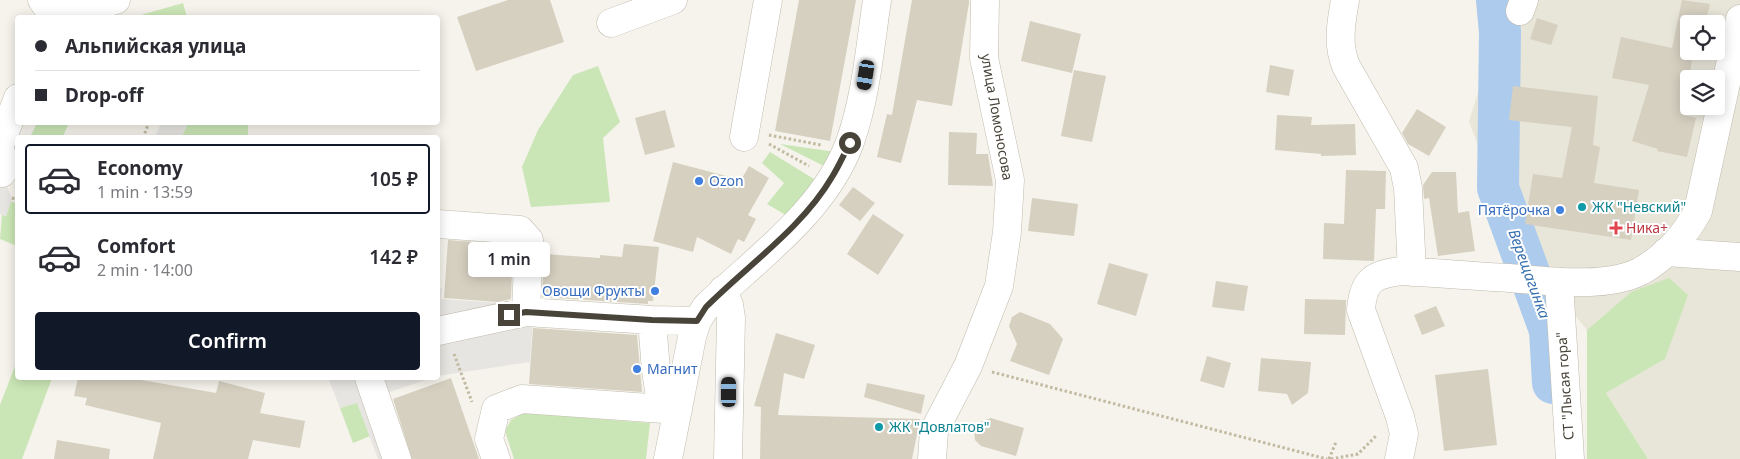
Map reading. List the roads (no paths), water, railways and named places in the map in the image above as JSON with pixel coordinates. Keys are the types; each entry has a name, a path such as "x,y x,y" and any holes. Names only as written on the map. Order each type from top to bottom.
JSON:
{"street":[{"path":"47,9 78,10 116,0"},
{"path":"611,23 673,0"},
{"path":"754,136 768,0"},
{"path":"668,459 670,410 697,321 706,307 782,236 814,202 832,178 850,143 863,94 877,0"},
{"path":"971,41 974,0"},
{"name":"улица Ломоносова","path":"932,459 934,431 968,366 999,286 1007,232 1010,180 984,58 985,0"},
{"path":"1345,0 1339,40 1340,52 1346,66 1404,168 1408,188 1407,271"},
{"path":"1399,459 1404,434 1400,417 1361,310 1362,294 1370,281 1382,274 1407,271 1559,283 1611,279 1640,271 1666,252 1685,234 1698,211 1740,18"},
{"path":"1,156 15,108"},
{"path":"440,224 520,230 529,240 526,312"},
{"path":"1666,252 1740,257"},
{"name":"СТ \"Лысая гора\"","path":"1559,283 1570,459"},
{"path":"723,290 729,305 731,318 728,459"},
{"path":"440,331 526,312 697,321"},
{"path":"652,320 656,371 670,410"},
{"path":"370,380 396,459"},
{"path":"496,459 489,439 496,409 522,399 670,410"}],"waterway":[{"name":"Верещагинка","path":"1497,0 1500,32 1498,188 1550,330 1553,383"}],"place":[{"name":"Ozon","path":"699,181"},
{"name":"ЖК \"Невский\"","path":"1582,207"},
{"name":"Пятёрочка","path":"1560,210"},
{"name":"Ника+","path":"1616,228"},
{"name":"Овощи Фрукты","path":"655,291"},
{"name":"Магнит","path":"637,369"},
{"name":"ЖК \"Довлатов\"","path":"879,427"}]}
